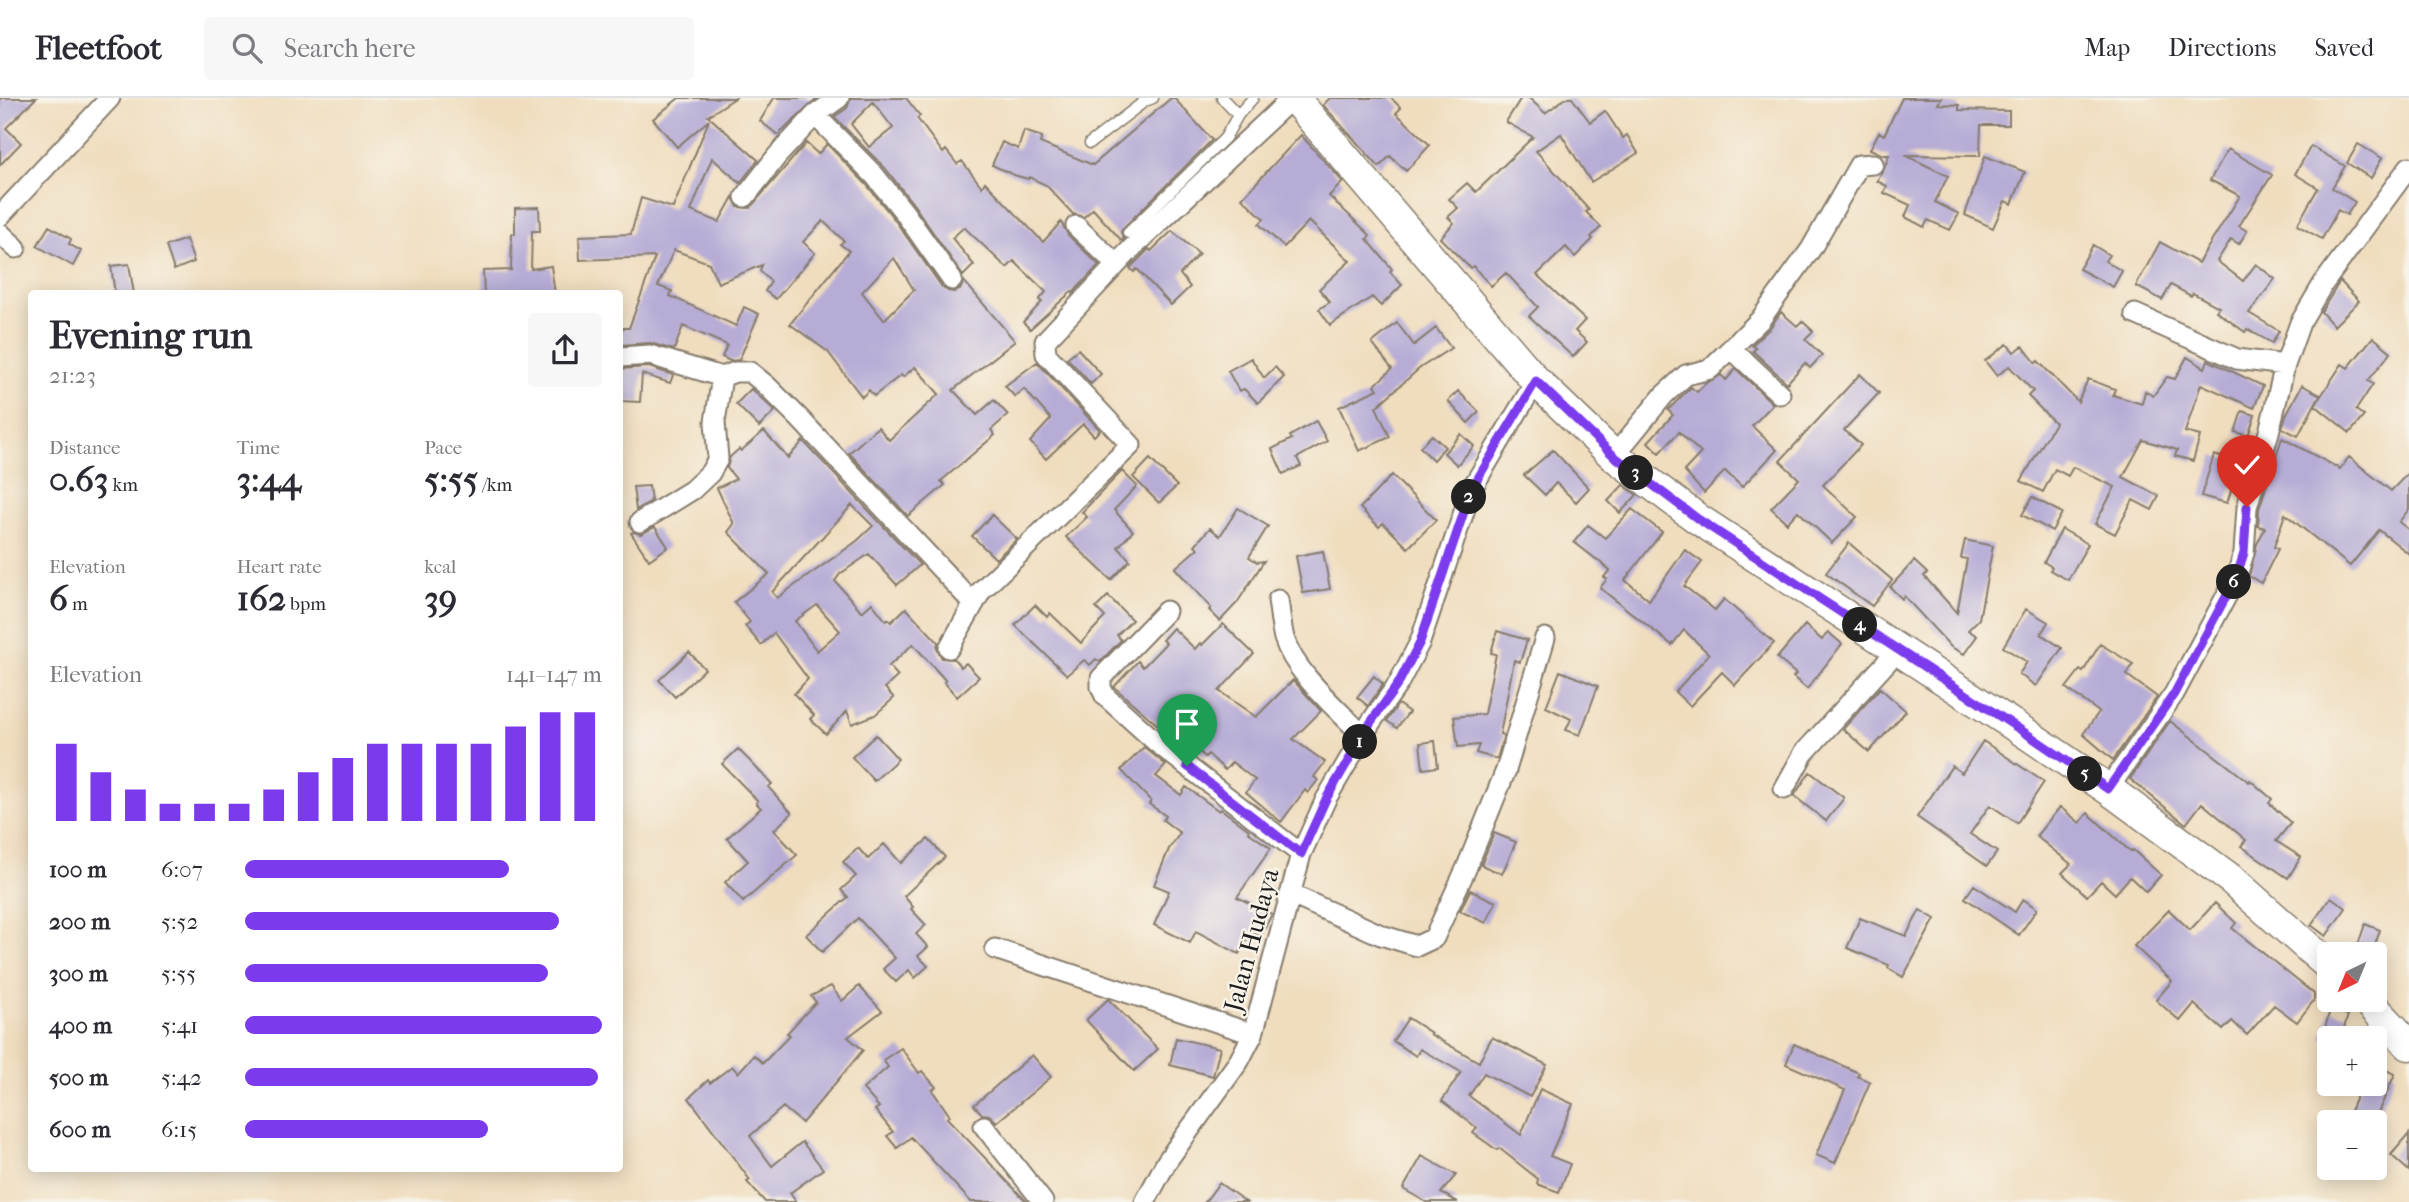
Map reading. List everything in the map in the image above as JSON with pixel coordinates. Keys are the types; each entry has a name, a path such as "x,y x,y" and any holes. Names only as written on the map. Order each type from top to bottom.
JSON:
{"main road":[{"path":"1293,98 1543,387 1614,456 1698,519 2108,789 2232,880 2317,955"},
{"path":"2378,1012 2409,1045"}],"street":[{"path":"0,216 110,98"},
{"path":"745,197 777,156 816,115 839,98"},
{"path":"949,648 981,591 1131,445 1045,354 1045,341 1116,264 1293,98"},
{"path":"816,115 875,176 952,280"},
{"path":"1614,456 1671,388 1686,375 1710,369 1760,320 1811,249 1859,165 1873,164"},
{"path":"2108,789 2174,694 2236,578 2244,553 2247,507 2269,432 2284,365 2300,323 2323,284 2409,167"},
{"path":"1076,226 1116,264"},
{"path":"0,233 16,248"},
{"path":"2135,314 2236,359 2284,365"},
{"path":"1732,349 1780,394"},
{"path":"623,357 650,355 722,377 735,372 750,372 766,385 973,603"},
{"path":"640,522 692,490 710,473 718,459 715,422 722,377"},
{"name":"Jalan Hudaya","path":"1145,1202 1167,1161 1239,1061 1253,1034 1301,854 1326,799 1398,684 1420,642 1472,488 1543,387"},
{"path":"1278,600 1284,638 1290,652 1301,669 1363,736"},
{"path":"1166,611 1101,678 1105,696 1156,742 1301,854"},
{"path":"1290,894 1381,935 1417,946 1434,938 1466,869 1506,770 1545,638"},
{"path":"1784,789 1804,753 1898,650"},
{"path":"995,949 1253,1034"},
{"path":"984,1126 1043,1202"}],"lane":[{"path":"1090,143 1153,98"},
{"path":"1222,98 1238,116"},
{"path":"1128,233 1225,138 1253,98"}],"building":[{"path":"0,98 36,98 6,128 21,143 0,165"},
{"path":"679,98 735,98 708,116 758,160 740,183 712,158 691,211 719,222 733,197 738,207 750,208 806,143 818,154 827,144 866,184 942,287 954,292 960,290 964,281 1015,341 953,390 977,415 994,400 1008,415 991,430 995,435 941,481 945,485 908,516 849,453 878,427 889,440 939,394 915,367 874,396 869,390 862,397 828,352 790,324 849,251 840,244 844,241 823,221 803,242 815,253 776,299 765,291 771,282 760,271 762,265 718,283 709,263 674,250 658,286 672,291 670,296 736,326 744,307 759,314 739,360 730,361 722,357 727,345 683,326 674,350 650,343 623,345 623,328 629,328 655,257 580,260 579,236 631,234 641,198 673,208 709,120 677,147 653,119","holes":["894,258 914,290 884,320 862,292"]},
{"path":"774,98 818,98 778,135 760,121"},
{"path":"851,98 906,98 943,153 946,150 957,164 962,161 982,187 985,182 1043,242 1061,222 1068,235 1099,265 1073,293 1030,329 1023,322 1042,302 1039,300 1046,292 1014,261 1007,268 964,227 952,238 974,265 963,276 885,168 834,117 847,108","holes":["873,102 893,128 869,147 851,124"]},
{"path":"1174,98 1212,140 1123,228 1122,241 1093,209 1084,217 1073,214 1046,185 992,165 1002,142 1018,149 1024,131 1042,137 1040,143 1093,165"},
{"path":"1330,98 1391,98 1401,108 1396,113 1430,145 1406,171 1390,156 1379,167 1323,105"},
{"path":"1521,98 1529,98 1545,113 1566,98 1572,98 1590,122 1605,111 1623,138 1627,135 1638,153 1591,182 1561,134 1536,151 1601,227 1575,257 1566,247 1537,275 1585,320 1575,331 1587,342 1573,357 1529,316 1538,307 1506,273 1491,286 1473,266 1470,268 1440,238 1454,223 1448,217 1458,208 1449,199 1467,183 1476,192 1533,137 1506,122"},
{"path":"1902,98 1941,98 1938,104 1959,105 1959,110 2009,111 2009,125 1981,125 1980,156 1905,155 1948,176 1935,202 1959,214 1950,230 1928,220 1924,227 1905,217 1910,205 1884,193 1887,186 1877,181 1889,155 1870,149 1879,132 1884,135"},
{"path":"1301,135 1343,182 1329,196 1370,235 1367,239 1402,285 1381,306 1372,297 1330,325 1319,309 1330,302 1319,289 1350,261 1309,221 1284,247 1259,224 1264,219 1242,198"},
{"path":"2358,144 2382,158 2371,178 2347,163"},
{"path":"2311,146 2345,166 2332,188 2355,202 2347,215 2338,210 2322,239 2297,225 2318,188 2295,174"},
{"path":"2228,149 2272,175 2239,226 2247,231 2239,244 2231,239 2217,261 2243,281 2256,264 2275,279 2249,313 2279,331 2272,343 2247,329 2245,332 2216,311 2219,307 2193,293 2191,296 2171,285 2162,300 2136,286 2160,242 2198,263 2240,196 2210,180"},
{"path":"1985,156 2025,172 2012,204 2005,201 1993,228 1965,215"},
{"path":"539,207 540,231 532,231 531,269 551,266 554,290 484,290 483,271 511,270 515,208"},
{"path":"49,226 71,239 69,244 81,251 73,266 37,246"},
{"path":"1172,231 1199,254 1180,274 1190,287 1171,305 1137,269 1134,272 1130,268"},
{"path":"186,239 194,262 174,270 166,246"},
{"path":"2093,245 2109,255 2105,261 2122,271 2113,287 2079,269"},
{"path":"129,264 133,290 114,290 111,266"},
{"path":"2340,281 2359,301 2334,326 2321,312"},
{"path":"1781,312 1797,326 1802,321 1813,331 1805,339 1822,355 1810,368 1805,363 1787,383 1753,351 1756,348 1752,345 1769,329"},
{"path":"1397,323 1414,345 1436,328 1451,348 1420,368 1376,407 1390,437 1359,451 1339,407 1378,389 1375,385 1392,369 1372,343"},
{"path":"2373,337 2391,352 2368,381 2373,384 2356,410 2364,416 2350,433 2315,405 2342,364 2348,368"},
{"path":"2007,344 2014,352 2023,346 2036,363 2038,361 2078,402 2088,379 2115,389 2113,395 2142,404 2145,391 2153,396 2167,377 2175,379 2187,357 2205,368 2208,360 2263,386 2254,408 2201,384 2185,432 2200,436 2193,461 2175,456 2177,450 2143,440 2123,477 2159,496 2152,510 2133,500 2115,534 2095,524 2115,487 2073,467 2068,476 2055,469 2043,492 2021,481 2055,423 2028,396 2033,391 2009,366 1997,376 1985,361"},
{"path":"1078,349 1101,374 1091,384 1067,358"},
{"path":"1251,358 1264,378 1275,367 1284,377 1258,403 1244,389 1239,391 1228,371"},
{"path":"1037,362 1100,430 1094,436 1083,424 1046,459 1030,442 1051,419 1024,389 1015,397 1005,386"},
{"path":"649,367 673,375 670,383 642,374 640,402 623,401 623,369"},
{"path":"1736,369 1773,404 1752,426 1777,450 1742,487 1725,471 1704,493 1684,471 1701,453 1679,432 1659,453 1648,442 1673,415 1668,410 1691,387 1697,392 1706,383 1721,375 1726,380"},
{"path":"1860,374 1879,393 1844,430 1861,445 1823,485 1857,517 1832,543 1798,511 1787,523 1771,508 1799,479 1780,461"},
{"path":"2302,385 2320,395 2298,436 2282,428"},
{"path":"751,389 775,411 759,427 736,404"},
{"path":"1458,391 1479,412 1468,423 1448,401"},
{"path":"2242,411 2255,415 2248,436 2235,432"},
{"path":"1316,421 1327,441 1297,458 1301,466 1283,474 1272,449 1292,439 1290,436"},
{"path":"764,431 788,458 803,441 920,565 897,585 869,554 840,574 835,581 862,612 872,603 886,621 888,619 891,622 906,608 938,642 937,649 942,658 954,659 961,667 966,663 979,677 957,697 913,644 889,666 898,676 885,688 894,698 875,715 852,724 847,711 826,734 810,719 814,715 794,694 808,679 774,633 761,645 745,626 750,622 734,602 769,574 728,532 734,524 717,488 736,479 727,468 730,457 739,449 741,451","holes":["852,505 873,526 857,541 777,598 772,592","817,605 840,631 817,651 795,621"]},
{"path":"1461,434 1474,446 1457,465 1444,453"},
{"path":"1432,435 1445,447 1433,460 1420,447"},
{"path":"2282,438 2340,469 2349,457 2391,491 2409,472 2409,509 2399,522 2409,530 2409,554 2379,530 2350,566 2285,514 2274,547 2278,549 2261,583 2249,576 2257,544 2265,528 2258,526 2259,509"},
{"path":"1553,450 1589,488 1576,502 1556,483 1545,495 1524,475"},
{"path":"2214,455 2240,463 2227,503 2201,496"},
{"path":"1150,459 1177,486 1159,503 1133,477"},
{"path":"1122,471 1137,486 1114,510 1133,531 1118,547 1130,560 1111,580 1066,537 1087,517 1082,512"},
{"path":"1392,475 1436,520 1408,548 1383,523 1379,527 1360,508"},
{"path":"1623,485 1637,495 1620,513 1608,501"},
{"path":"649,486 651,501 636,510 633,487"},
{"path":"2032,497 2062,513 2052,531 2022,515"},
{"path":"1238,508 1268,526 1249,557 1257,562 1264,561 1237,603 1220,621 1175,568 1198,548 1195,545 1210,528 1220,536"},
{"path":"1632,509 1662,532 1625,580 1649,600 1685,550 1702,562 1684,586 1715,610 1724,599 1774,643 1735,685 1722,672 1690,706 1675,692 1709,654 1684,630 1672,645 1600,588 1610,570 1574,542 1588,525 1605,538"},
{"path":"992,515 1017,539 996,559 972,536"},
{"path":"655,527 668,547 649,560 631,533 641,534"},
{"path":"2062,529 2088,544 2068,580 2050,570 2052,567 2044,562"},
{"path":"1965,540 1993,546 1979,619 1968,630 1977,636 1964,654 1951,647 1904,596 1902,599 1890,587 1914,561 1927,573 1924,576 1957,613 1967,559 1961,558"},
{"path":"1849,543 1892,580 1872,606 1826,573"},
{"path":"1323,551 1330,589 1303,593 1296,556"},
{"path":"1108,596 1132,620 1117,635 1121,640 1100,662 1096,659 1090,665 1084,660 1067,675 1015,625 1035,605 1047,617 1050,613 1081,643 1105,617 1096,608"},
{"path":"2026,609 2048,622 2041,634 2062,648 2036,686 2019,674 2027,662 2003,647"},
{"path":"1223,624 1254,654 1219,691 1256,717 1293,680 1321,711 1293,739 1325,762 1314,777 1318,780 1308,793 1305,790 1281,822 1246,792 1255,780 1232,762 1225,770 1208,754 1205,757 1188,741 1183,747 1114,687 1138,661 1143,667 1166,643 1162,640 1173,628 1195,649"},
{"path":"1805,625 1822,640 1828,632 1842,644 1807,689 1793,677 1796,674 1777,658"},
{"path":"1497,631 1527,640 1520,662 1514,660 1500,734 1504,735 1497,759 1476,753 1479,745 1458,747 1454,717 1484,714 1496,654 1491,653"},
{"path":"2100,644 2133,664 2127,675 2157,697 2113,760 2083,734 2099,712 2066,688 2080,670 2083,672"},
{"path":"689,652 705,669 675,697 659,680"},
{"path":"1560,671 1598,686 1580,735 1566,730 1571,719 1546,707"},
{"path":"1374,676 1383,684 1368,706 1357,697"},
{"path":"1880,688 1906,711 1869,752 1843,729"},
{"path":"1398,704 1409,712 1397,728 1387,721"},
{"path":"2170,721 2249,782 2250,780 2272,799 2269,803 2291,823 2276,841 2301,857 2288,878 2241,846 2246,840 2202,803 2186,824 2130,779"},
{"path":"876,735 898,759 874,781 852,757"},
{"path":"1435,741 1438,767 1423,769 1420,743"},
{"path":"1983,741 2044,782 2017,823 1990,805 1970,834 1997,852 1987,866 1917,817 1952,766 1962,773"},
{"path":"1144,747 1166,765 1156,776 1181,795 1186,787 1219,811 1221,809 1271,848 1237,897 1272,914 1261,936 1251,931 1239,954 1196,931 1190,943 1154,925 1169,891 1154,885 1169,849 1180,833 1163,820 1166,816 1149,804 1151,801 1121,770"},
{"path":"738,749 772,784 768,787 792,813 774,830 797,855 743,902 725,882 748,861 727,838 761,808 756,803 758,801 722,764"},
{"path":"1810,772 1844,798 1826,821 1794,796"},
{"path":"2060,807 2080,823 2088,813 2161,875 2146,892 2130,877 2115,894 2101,881 2087,896 2062,873 2071,864 2036,836"},
{"path":"1494,833 1516,842 1502,874 1481,865"},
{"path":"928,839 945,857 904,896 913,907 911,909 926,925 916,934 928,947 918,956 928,966 915,978 909,970 896,982 883,969 895,958 858,918 822,952 806,935 848,897 841,890 856,876 843,862 858,848 868,859 884,844 901,863"},
{"path":"1974,885 2015,912 2023,899 2037,909 2019,935 1965,898"},
{"path":"1470,890 1496,902 1486,923 1460,911"},
{"path":"2331,897 2346,908 2326,936 2311,925"},
{"path":"2215,903 2236,923 2232,928 2314,994 2314,1000 2297,1022 2274,1005 2247,1035 2232,1021 2223,1030 2194,1004 2180,1021 2156,1000 2172,981 2134,946 2169,910 2190,930"},
{"path":"1920,910 1935,919 1903,977 1888,968 1889,965 1847,948 1860,918 1906,936"},
{"path":"2365,924 2380,930 2376,942 2359,942"},
{"path":"831,986 842,1001 859,986 882,1011 848,1037 863,1050 802,1123 783,1107 750,1136 772,1166 802,1142 823,1169 790,1193 796,1202 765,1202 747,1182 750,1180 689,1098 708,1080 710,1083 732,1066 738,1073 754,1055 763,1063 816,1002 811,996"},
{"path":"1108,999 1158,1049 1134,1071 1086,1020"},
{"path":"2329,1012 2348,1015 2345,1026 2325,1026"},
{"path":"1408,1018 1479,1062 1492,1037 1547,1065 1530,1097 1484,1073 1469,1096 1521,1135 1540,1089 1573,1104 1550,1156 1570,1164 1559,1192 1537,1184 1538,1179 1499,1148 1497,1150 1473,1133 1477,1128 1442,1101 1461,1072 1420,1049 1416,1056 1393,1041"},
{"path":"1176,1038 1220,1048 1213,1076 1170,1065"},
{"path":"1794,1044 1859,1073 1857,1076 1870,1082 1835,1163 1816,1155 1845,1090 1786,1064"},
{"path":"901,1048 919,1073 922,1071 936,1087 932,1090 950,1116 947,1118 1027,1202 971,1202 911,1137 897,1148 887,1136 893,1132 875,1110 879,1107 863,1089 888,1067 883,1060"},
{"path":"1032,1055 1051,1077 997,1122 989,1115 982,1114 974,1105"},
{"path":"2387,1070 2395,1074 2387,1092"},
{"path":"2356,1096 2385,1096 2379,1110 2350,1110"},
{"path":"2409,1134 2409,1171 2391,1155"},
{"path":"1422,1156 1456,1175 1441,1193 1458,1202 1426,1202 1403,1189"},
{"path":"1219,1183 1246,1202 1205,1202"}],"route":[{"path":"1187,766 1301,854 1326,799 1371,722 1398,684 1420,642 1472,488 1536,381 1614,456 1698,519 2108,789 2174,694 2236,578 2244,553 2247,507"}]}
